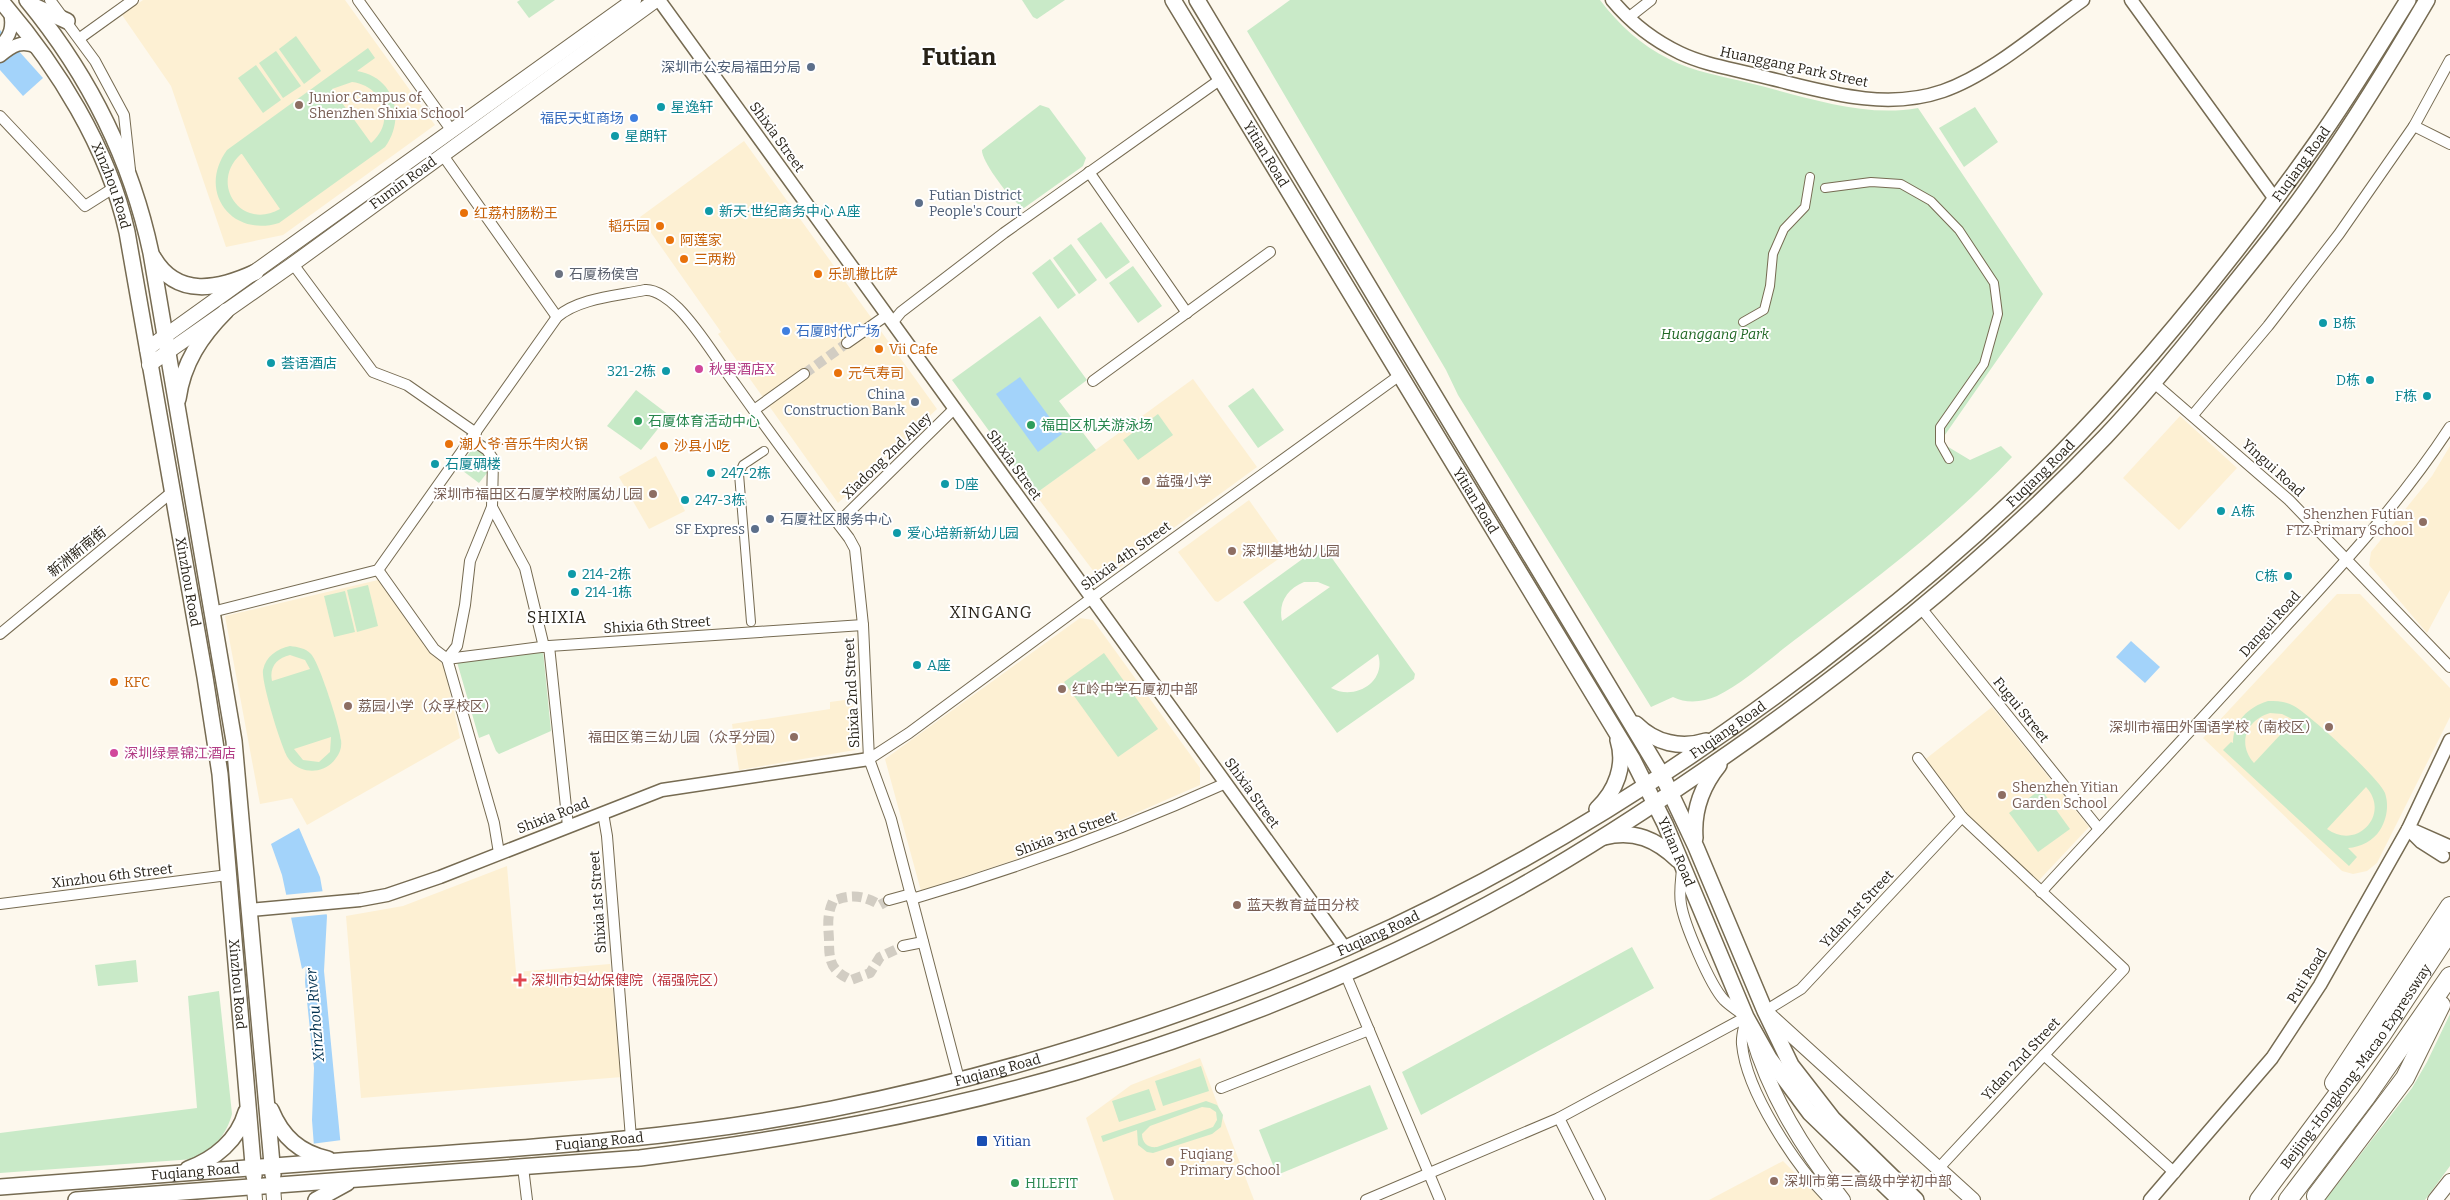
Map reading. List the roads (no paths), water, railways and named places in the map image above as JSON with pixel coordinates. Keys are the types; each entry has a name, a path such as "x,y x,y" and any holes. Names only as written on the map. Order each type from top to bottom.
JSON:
{"highway":[{"path":"2277,1178 2345,1065 2450,906"},
{"name":"Beijing-Hongkong-Macao Expressway","path":"2259,1200 2381,1036 2450,931"},
{"name":"Beijing-Hongkong-Macao Expressway","path":"2288,1200 2372,1088 2450,976"},
{"path":"2316,1196 2405,1078 2450,987"}],"main road":[{"name":"Xinzhou Road","path":"0,0 38,48 73,102 117,192 127,232 220,774 255,1194"},
{"name":"Fumin Road","path":"147,349 634,0"},
{"name":"Fumin Road","path":"150,365 658,0"},
{"name":"Yitian Road","path":"1174,0 1616,731 1646,785 1683,865 1746,1017 1773,1094 1793,1130 1843,1200"},
{"name":"Yitian Road","path":"1197,0 1662,775 1696,847 1765,1011 1791,1065 1900,1200"},
{"name":"Fuqiang Road","path":"0,1187 630,1138 778,1119 865,1102 1059,1053 1152,1022 1345,948 1482,880 1582,824 1662,775 1719,738 1794,683 1908,594 2021,492 2119,391 2229,261 2320,138 2408,0"},
{"name":"Fuqiang Road","path":"76,1200 218,1190 255,1194 274,1193 305,1184 356,1179 640,1158 729,1147 870,1123 945,1107 1077,1072 1142,1051 1255,1010 1345,973 1463,917 1518,888 1671,792 1726,755 1849,666 1921,608 2059,484 2154,383 2264,246 2318,174 2378,83 2427,0"},
{"name":"Xinzhou Road","path":"29,2 64,48 87,84 106,121 133,186 151,253 176,411 236,755 274,1193"},
{"path":"29,2 67,21"},
{"path":"117,192 133,186"},
{"path":"151,253 164,272 175,280 198,287 219,286 256,272"},
{"path":"176,411 182,376 188,361 209,328 226,310"},
{"path":"1626,714 1640,728 1654,738 1670,743 1688,746 1719,738"},
{"path":"1582,824 1612,792 1618,777 1621,748 1616,731"},
{"path":"1696,847 1694,829 1699,799 1707,782 1726,755"},
{"path":"1592,842 1616,834 1644,836 1658,843 1683,865"},
{"name":"Yitian Road","path":"1765,1011 1973,1200"},
{"name":"Yitian Road","path":"1746,1017 1769,1058 1789,1088 1810,1113 1878,1171 1916,1200"},
{"path":"266,1091 278,1125 287,1138 307,1153 337,1161"},
{"path":"177,1173 206,1160 228,1144 244,1121 248,1106"},
{"path":"215,1171 218,1190"},
{"path":"316,1200 356,1179"},
{"path":"2435,1200 2450,1181"},
{"path":"149,1194 168,1200"}],"street":[{"path":"50,0 80,38 124,115 133,186"},
{"path":"80,38 132,0"},
{"path":"358,0 452,131"},
{"name":"Shixia Street","path":"658,0 1345,948"},
{"name":"Huanggang Park Street","path":"1612,0 1628,18 1658,42 1700,61 1842,95 1894,100 1929,95 1969,80 2082,0"},
{"path":"1628,18 1651,0"},
{"path":"2131,0 2275,199"},
{"path":"4,48 12,28 10,12"},
{"path":"4,48 24,43 38,48"},
{"path":"2193,415 2268,326 2333,242 2414,126 2450,60"},
{"path":"847,343 896,316 1088,172 1221,79"},
{"path":"0,116 85,206 117,192"},
{"path":"2414,126 2450,144"},
{"path":"212,612 378,570 557,317 442,154"},
{"path":"1088,172 1187,312"},
{"path":"1743,322 1764,310 1770,286 1773,254 1784,229 1805,207 1810,177"},
{"path":"1824,188 1871,182 1901,184 1931,200 1959,230 1994,284 1998,314 1984,364 1940,427 1940,443 1949,459"},
{"path":"1093,380 1270,252"},
{"path":"293,264 372,372 407,385 474,436 493,459 492,507 470,561 465,605 457,646 447,659"},
{"name":"Shixia 2nd Street","path":"557,317 569,308 585,303 645,290 653,291 671,302 681,311 849,538 856,554 863,625 869,759 892,819 959,1079"},
{"path":"754,410 804,374"},
{"name":"Shixia 4th Street","path":"869,759 909,733 1400,375"},
{"name":"Yingui Road","path":"2154,383 2276,487 2450,667"},
{"name":"Xiadong 2nd Alley","path":"838,523 954,409"},
{"name":"Dangui Road","path":"2041,892 2098,829 2188,736 2347,560 2386,514 2450,427"},
{"path":"751,622 739,474 743,465 764,451"},
{"name":"新洲新南街","path":"0,634 172,492"},
{"path":"492,507 525,568 547,646 568,826"},
{"path":"378,570 434,649 447,659 494,823 499,853"},
{"name":"Fugui Street","path":"1921,608 2098,829"},
{"name":"Shixia 6th Street","path":"447,659 547,646 863,625"},
{"name":"Puti Road","path":"2150,1200 2272,1058 2320,985 2408,829 2450,740"},
{"path":"1918,758 1962,817 2041,892"},
{"name":"Shixia Road","path":"250,910 360,900 405,889 662,790 869,759"},
{"name":"Shixia 3rd Street","path":"889,900 912,897 992,875 1072,848 1150,818 1226,783"},
{"name":"Shixia 1st Street","path":"603,813 607,836 630,1138"},
{"name":"Yidan 1st Street","path":"1765,1011 1801,989 1962,817"},
{"path":"2408,829 2421,842 2446,851"},
{"name":"Xinzhou 6th Street","path":"0,904 228,875"},
{"name":"Yidan 2nd Street","path":"1938,1168 2124,969 2041,892"},
{"path":"903,946 923,942"},
{"path":"1345,973 1440,1200"},
{"path":"1366,1200 1558,1118 1746,1017"},
{"path":"1746,1017 1742,1041 1750,1079 1763,1105 1794,1155 1811,1179 1830,1200"},
{"path":"1220,1088 1369,1030"},
{"path":"2044,1055 2175,1173"},
{"path":"1558,1118 1600,1200"},
{"path":"523,1167 527,1200"}],"water":[{"path":"0,30 43,78 23,96 0,70"},
{"name":"福田区机关游泳场","path":"1020,377 1062,434 1038,452 996,394"},
{"path":"2131,641 2160,667 2145,683 2116,657"},
{"name":"Xinzhou River","path":"299,828 320,877 327,916 324,971 346,1200 318,1200 312,1120 314,1068 305,982 306,966 302,969 282,875 271,844"}],"tunnel":[{"path":"804,374 847,343"},
{"path":"889,900 880,905 862,897 846,897 833,901 828,920 830,959 835,968 851,980 870,973 880,957 903,946"}],"place":[{"name":"深圳市公安局福田分局","path":"811,67"},
{"name":"Junior Campus of Shenzhen Shixia School","path":"299,105"},
{"name":"星逸轩","path":"661,107"},
{"name":"福民天虹商场","path":"634,118"},
{"name":"星朗轩","path":"615,136"},
{"name":"Futian District People's Court","path":"919,203"},
{"name":"新天·世纪商务中心 A座","path":"709,211"},
{"name":"红荔村肠粉王","path":"464,213"},
{"name":"韬乐园","path":"660,226"},
{"name":"阿莲家","path":"670,240"},
{"name":"三两粉","path":"684,259"},
{"name":"石厦杨侯宫","path":"559,274"},
{"name":"乐凯撒比萨","path":"818,274"},
{"name":"B栋","path":"2323,323"},
{"name":"石厦时代广场","path":"786,331"},
{"name":"Vii Cafe","path":"879,349"},
{"name":"荟语酒店","path":"271,363"},
{"name":"秋果酒店X","path":"699,369"},
{"name":"321-2栋","path":"666,371"},
{"name":"元气寿司","path":"838,373"},
{"name":"D栋","path":"2370,380"},
{"name":"F栋","path":"2427,396"},
{"name":"China Construction Bank","path":"915,402"},
{"name":"石厦体育活动中心","path":"638,421"},
{"name":"福田区机关游泳场","path":"1031,425"},
{"name":"潮人爷·音乐牛肉火锅","path":"449,444"},
{"name":"沙县小吃","path":"664,446"},
{"name":"石厦碉楼","path":"435,464"},
{"name":"247-2栋","path":"711,473"},
{"name":"益强小学","path":"1146,481"},
{"name":"D座","path":"945,484"},
{"name":"深圳市福田区石厦学校附属幼儿园","path":"653,494"},
{"name":"247-3栋","path":"685,500"},
{"name":"A栋","path":"2221,511"},
{"name":"石厦社区服务中心","path":"770,519"},
{"name":"Shenzhen Futian FTZ Primary School","path":"2423,522"},
{"name":"SF Express","path":"755,529"},
{"name":"爱心培新新幼儿园","path":"897,533"},
{"name":"深圳基地幼儿园","path":"1232,551"},
{"name":"214-2栋","path":"572,574"},
{"name":"C栋","path":"2288,576"},
{"name":"214-1栋","path":"575,592"},
{"name":"A座","path":"917,665"},
{"name":"KFC","path":"114,682"},
{"name":"红岭中学石厦初中部","path":"1062,689"},
{"name":"荔园小学（众孚校区）","path":"348,706"},
{"name":"深圳市福田外国语学校（南校区）","path":"2329,727"},
{"name":"福田区第三幼儿园（众孚分园）","path":"794,737"},
{"name":"深圳绿景锦江酒店","path":"114,753"},
{"name":"Shenzhen Yitian Garden School","path":"2002,795"},
{"name":"蓝天教育益田分校","path":"1237,905"},
{"name":"深圳市妇幼保健院（福强院区）","path":"520,980"},
{"name":"Yitian","path":"982,1141"},
{"name":"Fuqiang Primary School","path":"1170,1162"},
{"name":"深圳市第三高级中学初中部","path":"1774,1181"},
{"name":"HILEFIT","path":"1015,1183"}],"district":[{"name":"Futian","path":"959,57"},
{"name":"XINGANG","path":"991,612"},
{"name":"SHIXIA","path":"557,617"}],"park label":[{"name":"Huanggang Park","path":"1715,334"}]}
